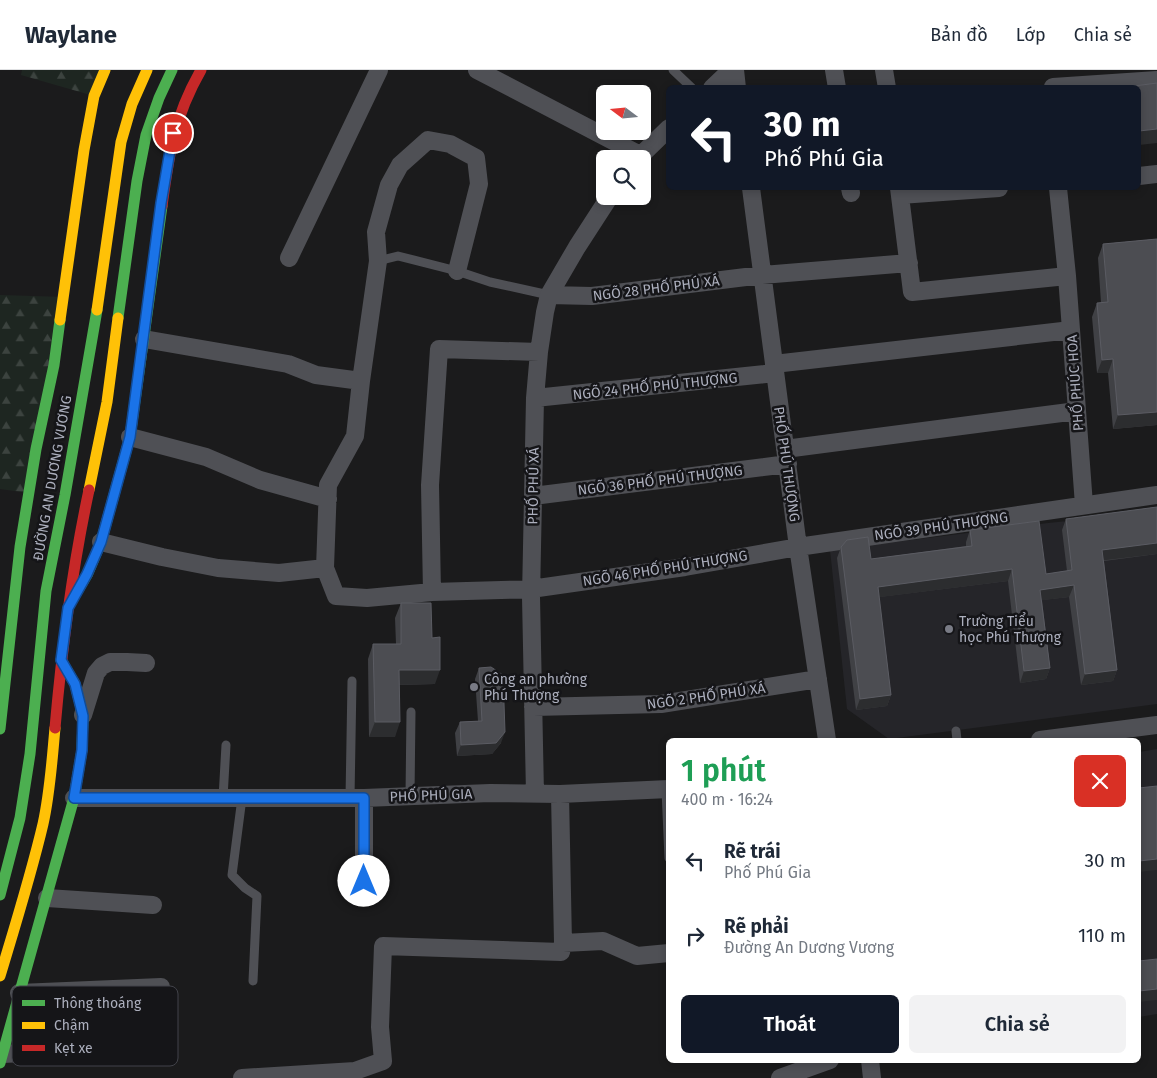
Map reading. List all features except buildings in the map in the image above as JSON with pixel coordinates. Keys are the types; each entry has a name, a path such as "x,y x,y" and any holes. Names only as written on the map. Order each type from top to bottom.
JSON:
{"main road":[{"name":"ĐƯỜNG AN DƯƠNG VƯƠNG","path":"0,729 23,529 36,449 54,365 84,150 94,96 105,70"},
{"name":"ĐƯỜNG AN DƯƠNG VƯƠNG","path":"0,894 20,818 30,754 46,591 65,495 97,309 112,198 122,142 132,104 147,70"},
{"path":"0,976 25,894 43,823 51,774 61,660 68,608 83,517 107,402 137,181 146,135 158,98 172,70"},
{"path":"68,608 87,574 101,542 130,437 170,148 177,118 189,90 201,70"},
{"path":"21,986 74,798 82,750 83,716 75,684 61,660"},
{"path":"1,1061 12,1020"}],"street":[{"path":"289,258 379,70"},
{"path":"477,70 626,150"},
{"path":"715,85 731,70"},
{"path":"735,70 738,85"},
{"path":"834,70 836,85"},
{"path":"884,70 886,85"},
{"path":"1051,70 1053,85"},
{"path":"1068,85 1138,76 1157,80"},
{"path":"646,150 666,131"},
{"path":"101,542 162,558 218,568 279,573 325,568 328,486 355,436 378,261 376,232 389,185 400,165 428,140 450,144 476,158 480,184 457,271"},
{"path":"1141,176 1157,174"},
{"name":"PHỐ PHÚ THƯỢNG","path":"751,190 798,547 827,738"},
{"path":"932,190 899,191 912,292 1067,276"},
{"name":"PHỐ PHÚC HOA","path":"1058,190 1067,276 1084,505"},
{"name":"PHỐ PHÚ XÁ","path":"535,794 531,589 535,398 539,352 549,295 604,205"},
{"name":"NGÕ 28 PHỐ PHÚ XÁ","path":"549,295 592,296 762,275 909,263"},
{"name":"NGÕ 24 PHỐ PHÚ THƯỢNG","path":"535,398 1071,330"},
{"path":"144,339 288,364 316,375 361,381"},
{"path":"432,592 430,485 439,349 539,352"},
{"name":"NGÕ 36 PHỐ PHÚ THƯỢNG","path":"533,496 1077,411"},
{"path":"130,437 206,457 260,480 328,499"},
{"path":"1084,505 1157,495"},
{"name":"NGÕ 39 PHÚ THƯỢNG","path":"798,547 1084,505"},
{"name":"NGÕ 46 PHỐ PHÚ THƯỢNG","path":"325,568 336,596 366,598 432,592 531,589 685,567 798,547"},
{"path":"83,716 96,673 102,666 110,662 146,663"},
{"name":"NGÕ 2 PHỐ PHÚ XÁ","path":"533,707 661,704 818,679"},
{"path":"1056,738 1157,725"},
{"name":"PHỐ PHÚ GIA","path":"74,798 357,798 490,793 560,794 666,789"},
{"path":"242,1078 355,1074 383,1061 380,1027 383,946 562,952 560,794"},
{"path":"357,798 364,881"},
{"path":"47,898 153,905"},
{"path":"563,943 603,941 637,956 666,952"},
{"path":"780,1078 822,1063"},
{"path":"870,1063 872,1078"}],"lane":[{"path":"673,70 689,85"},
{"path":"378,261 398,256 457,271 490,282 549,295"},
{"path":"352,681 357,798"},
{"path":"410,796 411,712"},
{"path":"223,798 226,745"},
{"path":"242,798 232,874 245,888 256,896 253,981"}],"shaded area":[{"name":"Trường Tiểu học Phú Thượng","path":"1157,512 1157,704 897,738 888,738 847,709 830,550 1048,523"},
{"path":"1157,749 1157,1014 1141,1017 1141,752"}],"green space":[{"path":"22,70 105,70 94,96 21,75"},
{"path":"0,295 64,297 29,493 0,489"}],"traffic: fast":[{"path":"118,318 137,181 146,135 159,98 172,70"},
{"path":"71,602 87,575 101,542 130,437 162,206"},
{"path":"0,895 20,818 30,754 46,591 65,495 97,310"},
{"path":"0,729 20,547 36,449 54,365 60,320"},
{"path":"22,986 74,798 82,750 83,716 75,684 61,660"},
{"path":"0,1063 12,1020"}],"traffic: slow":[{"path":"60,320 84,150 94,96 105,70"},
{"path":"97,310 121,142 132,104 147,70"},
{"path":"89,490 107,402 118,318"},
{"path":"0,976 43,824 55,728"}],"traffic: jam":[{"path":"162,206 174,136 184,104 201,70"},
{"path":"55,728 68,609 89,490"}],"place":[{"name":"Trường Tiểu học Phú Thượng","path":"949,629"},
{"name":"Công an phường Phú Thượng","path":"474,687"}],"route":[{"path":"173,133 161,203 130,437 108,524 87,574 68,608 61,660 75,684 83,716 82,750 74,798 364,798 364,881"}]}
